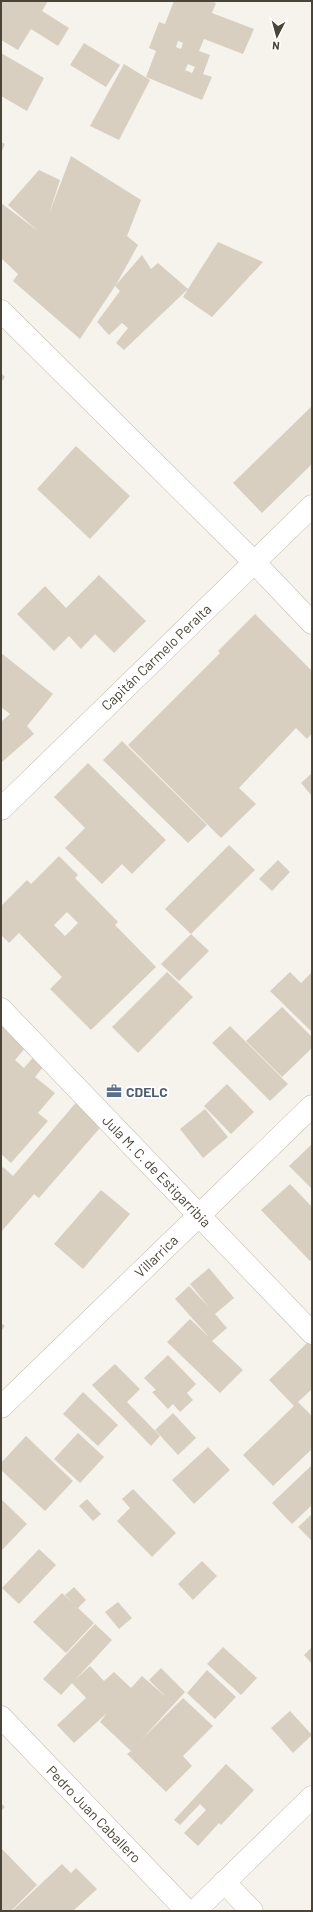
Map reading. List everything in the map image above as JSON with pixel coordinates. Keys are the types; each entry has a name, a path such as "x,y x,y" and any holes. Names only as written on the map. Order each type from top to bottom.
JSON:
{"street":[{"path":"1,311 254,562 312,623"},
{"name":"Capitán Carmelo Peralta","path":"1,809 312,506"},
{"name":"Jula M. C. de Estigarribia","path":"1,1009 312,1333"},
{"name":"Villarrica","path":"1,1407 312,1106"},
{"name":"Pedro Juan Caballero","path":"1,1716 187,1911"},
{"path":"195,1911 312,1798"},
{"path":"224,1882 252,1911"}],"building":[{"path":"1,1 48,1 42,11 69,28 58,46 31,29 18,50 1,40"},
{"path":"174,1 211,1 216,3 212,13 254,29 243,54 204,39 199,51 210,55 203,74 212,77 202,100 146,77 156,51 149,48 159,22 165,24","holes":["178,41 183,43 181,49 176,47","188,64 195,67 192,73 185,70"]},
{"path":"84,43 120,65 106,87 70,65"},
{"path":"1,53 44,78 27,111 1,96"},
{"path":"124,64 150,80 119,140 90,126"},
{"path":"1,142 5,144 1,153"},
{"path":"71,156 141,200 127,236 138,245 117,283 80,339 13,281 18,274 1,258 1,203 38,231 8,205 39,170 60,180 49,214"},
{"path":"218,242 263,262 212,317 183,297"},
{"path":"142,255 151,269 158,263 188,289 124,350 116,343 128,328 122,323 109,335 97,322 120,291 115,286"},
{"path":"1,373 5,377 1,382"},
{"path":"312,406 312,464 262,513 233,483"},
{"path":"76,446 130,496 90,539 37,489"},
{"path":"99,575 146,621 114,653 95,634 81,649 69,636 54,651 17,614 45,586 66,608"},
{"path":"255,614 312,671 312,733 307,739 296,728 239,788 256,804 221,838 128,745 220,653 218,651"},
{"path":"1,653 53,694 27,726 34,734 2,762 1,722 10,714 1,707"},
{"path":"122,741 207,825 188,843 103,760"},
{"path":"88,763 166,840 132,874 122,864 102,884 65,848 85,828 54,797"},
{"path":"312,773 312,796 301,783"},
{"path":"229,845 255,870 191,934 165,909"},
{"path":"59,856 78,875 75,878 118,922 115,925 156,967 91,1030 50,989 62,977 19,933 9,943 1,935 1,906 27,880 31,884","holes":["67,912 78,923 65,936 54,925"]},
{"path":"278,860 290,872 272,891 259,879"},
{"path":"191,934 209,951 179,981 161,964"},
{"path":"167,972 193,997 138,1053 112,1027"},
{"path":"290,972 301,983 312,972 312,1032 270,991"},
{"path":"282,1007 312,1037 312,1048 282,1077 246,1041"},
{"path":"1,1024 30,1042 15,1060 24,1068 36,1054 47,1062 35,1077 55,1093 38,1113 48,1121 11,1163 1,1154"},
{"path":"230,1026 288,1084 270,1101 212,1043"},
{"path":"227,1084 254,1112 231,1134 204,1106"},
{"path":"80,1098 106,1121 39,1198 34,1194 1,1232 1,1170 3,1167 13,1176"},
{"path":"205,1109 228,1137 203,1158 180,1129"},
{"path":"312,1144 312,1189 289,1166"},
{"path":"290,1184 312,1207 312,1259 310,1261 261,1210"},
{"path":"101,1190 130,1214 83,1269 54,1244"},
{"path":"209,1268 234,1298 215,1314 227,1328 212,1341 243,1370 220,1393 167,1342 190,1319 209,1337 175,1299 189,1286 209,1307 190,1284"},
{"path":"1,1323 5,1326 1,1331"},
{"path":"309,1341 312,1344 312,1389 298,1402 312,1416 312,1449 273,1486 243,1455 294,1406 269,1380"},
{"path":"168,1355 196,1384 187,1393 193,1400 180,1412 173,1404 168,1409 152,1392 156,1390 144,1378"},
{"path":"115,1364 140,1389 127,1402 160,1436 151,1446 92,1385"},
{"path":"83,1392 118,1425 98,1446 63,1414"},
{"path":"173,1413 196,1438 178,1455 155,1430"},
{"path":"78,1433 104,1457 80,1483 54,1459"},
{"path":"26,1436 73,1481 45,1511 1,1470 1,1463"},
{"path":"208,1447 230,1470 194,1504 172,1480"},
{"path":"312,1465 312,1505 292,1524 272,1503"},
{"path":"133,1489 176,1533 152,1557 117,1521 130,1508 122,1499"},
{"path":"1,1499 27,1524 1,1551"},
{"path":"87,1499 101,1514 93,1521 79,1506"},
{"path":"312,1514 312,1541 298,1527"},
{"path":"39,1549 56,1565 19,1604 2,1588"},
{"path":"202,1561 217,1576 193,1600 178,1584"},
{"path":"74,1587 86,1600 78,1608 94,1623 66,1653 33,1622 62,1593 73,1603 65,1595"},
{"path":"118,1602 132,1618 119,1629 105,1612"},
{"path":"95,1624 112,1640 75,1680 90,1666 104,1681 114,1672 131,1688 142,1676 167,1698 149,1680 161,1668 185,1692 141,1740 183,1698 213,1726 183,1756 192,1766 166,1792 127,1754 131,1751 100,1722 107,1713 74,1743 57,1725 86,1698 72,1683 61,1695 43,1679"},
{"path":"223,1647 257,1678 241,1695 207,1664"},
{"path":"312,1647 312,1664 304,1655"},
{"path":"207,1670 236,1697 215,1719 187,1693"},
{"path":"290,1711 312,1735 293,1753 271,1728"},
{"path":"226,1764 254,1790 221,1825 219,1823 198,1846 184,1833 206,1810 200,1804 180,1825 174,1820"},
{"path":"1,1803 5,1807 1,1811"},
{"path":"1,1848 37,1885 11,1911 1,1911"},
{"path":"62,1864 71,1873 76,1868 97,1889 73,1911 12,1911"}],"place":[{"name":"CDELC","path":"114,1091"}]}
